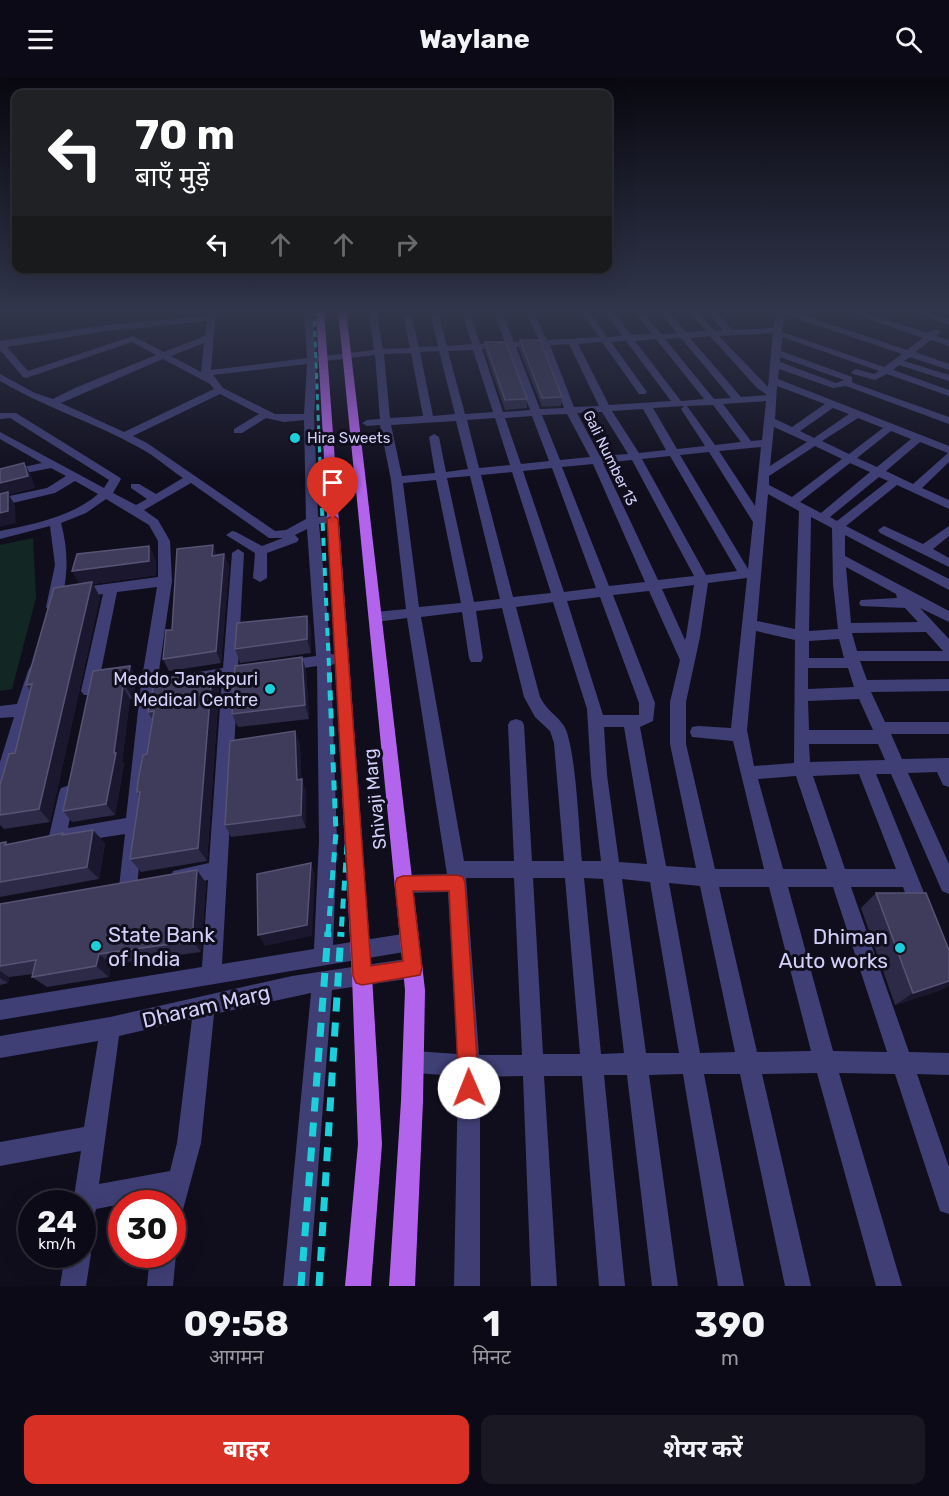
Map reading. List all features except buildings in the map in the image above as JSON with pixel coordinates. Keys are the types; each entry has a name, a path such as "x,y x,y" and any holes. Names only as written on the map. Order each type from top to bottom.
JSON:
{"main road":[{"name":"Shivaji Marg","path":"318,366 315,412 331,479 333,659 361,951 370,1144 358,1286"},
{"name":"Shivaji Marg","path":"348,366 415,990 415,1062 409,1130 402,1286"},
{"path":"331,479 361,476"}],"street":[{"path":"19,366 26,375 52,366"},
{"path":"54,403 67,394 137,366"},
{"path":"185,366 208,377 220,390 266,414 284,418 315,412 313,527 333,659 323,957"},
{"path":"208,366 208,377"},
{"path":"208,377 277,366"},
{"path":"380,366 385,422 397,480 413,613 456,876 469,1066 467,1286"},
{"path":"418,366 429,419"},
{"path":"448,366 532,697 540,713 561,734 612,1286"},
{"path":"484,366 595,710 599,775 665,1286"},
{"path":"518,366 646,703 647,717 642,721 596,722"},
{"name":"Gali Number 13","path":"553,366 570,410 597,461 687,659"},
{"path":"584,366 605,408 636,457 702,579 678,702 678,744 798,1286"},
{"path":"624,366 642,392"},
{"path":"651,366 712,449 760,523"},
{"path":"684,366 748,445"},
{"path":"710,366 738,400"},
{"path":"743,366 772,396"},
{"path":"775,366 760,523 750,573 750,626 740,735 825,1062 889,1286"},
{"path":"794,366 832,404 949,450"},
{"path":"804,366 836,386 851,378 875,377 892,366"},
{"path":"808,366 949,440"},
{"path":"820,366 949,421"},
{"path":"894,366 949,393"},
{"path":"895,366 949,378"},
{"path":"0,377 31,394 143,445 273,535 288,534 333,519"},
{"path":"124,436 220,390"},
{"path":"367,423 605,408 682,406 772,396"},
{"path":"793,431 832,404"},
{"path":"646,406 750,573"},
{"path":"238,430 266,414"},
{"path":"764,481 857,414"},
{"path":"0,416 12,415 115,479 107,494 55,522 0,535"},
{"path":"770,421 948,504"},
{"path":"890,427 851,458 799,506 802,769 949,1202"},
{"path":"0,435 136,510 154,524 164,540 165,581 161,682 135,825 128,887"},
{"path":"22,447 45,435"},
{"path":"434,437 440,476 470,607 476,658"},
{"path":"822,518 919,438"},
{"path":"397,480 767,443"},
{"path":"915,488 949,456"},
{"path":"0,476 53,464"},
{"path":"0,502 51,491 75,476"},
{"path":"136,510 192,478"},
{"path":"838,526 897,479"},
{"path":"764,481 799,506 949,585"},
{"path":"135,486 156,498"},
{"path":"50,618 62,571 63,549 55,522"},
{"path":"838,526 845,631 852,660 949,885"},
{"path":"232,535 261,551 301,536 313,527"},
{"path":"885,530 949,563"},
{"path":"924,550 948,533"},
{"path":"260,578 261,551"},
{"path":"211,976 238,553"},
{"path":"839,558 949,617"},
{"path":"376,617 604,592 750,573"},
{"path":"56,596 165,581"},
{"path":"894,587 949,648"},
{"path":"87,701 111,588"},
{"path":"866,603 908,603"},
{"path":"750,626 802,636 845,631 930,627"},
{"path":"0,790 3,770 40,653"},
{"path":"801,663 949,656"},
{"path":"161,682 333,659"},
{"path":"800,695 949,685"},
{"path":"0,712 23,710"},
{"path":"631,721 731,1286"},
{"path":"516,725 544,1286"},
{"path":"800,737 949,728"},
{"path":"698,732 740,735"},
{"path":"748,772 898,767 947,770"},
{"path":"865,768 929,930"},
{"path":"70,780 52,837 135,825"},
{"path":"105,891 218,870"},
{"path":"403,884 456,876 524,870 612,870 658,876 707,878 908,878"},
{"name":"Dharam Marg","path":"0,1010 409,943"},
{"name":"Dharam Marg","path":"0,1047 110,1028 292,986 413,968"},
{"path":"296,1286 322,982"},
{"path":"177,1190 189,1143 204,1006"},
{"path":"87,1190 110,1028"},
{"path":"415,1062 469,1066 825,1062 949,1064"},
{"path":"0,1154 94,1137"},
{"path":"96,1206 179,1181"},
{"path":"73,1286 76,1268"},
{"path":"160,1286 161,1268"}],"green space":[{"path":"33,538 36,598 12,689 0,691 0,545"}],"railway":[{"path":"316,366 320,464"},
{"path":"320,463 329,667"},
{"path":"333,558 339,667"},
{"path":"328,934 336,832 329,665"},
{"path":"339,665 348,830 341,934"},
{"path":"301,1286 328,932"},
{"path":"319,1286 341,932"}],"place":[{"name":"Hira Sweets","path":"295,438"},
{"name":"Meddo Janakpuri Medical Centre","path":"270,689"},
{"name":"State Bank of India","path":"96,946"},
{"name":"Dhiman Auto works","path":"900,948"}],"route":[{"path":"333,519 362,976 413,968 403,884 457,883 469,1088"}]}
